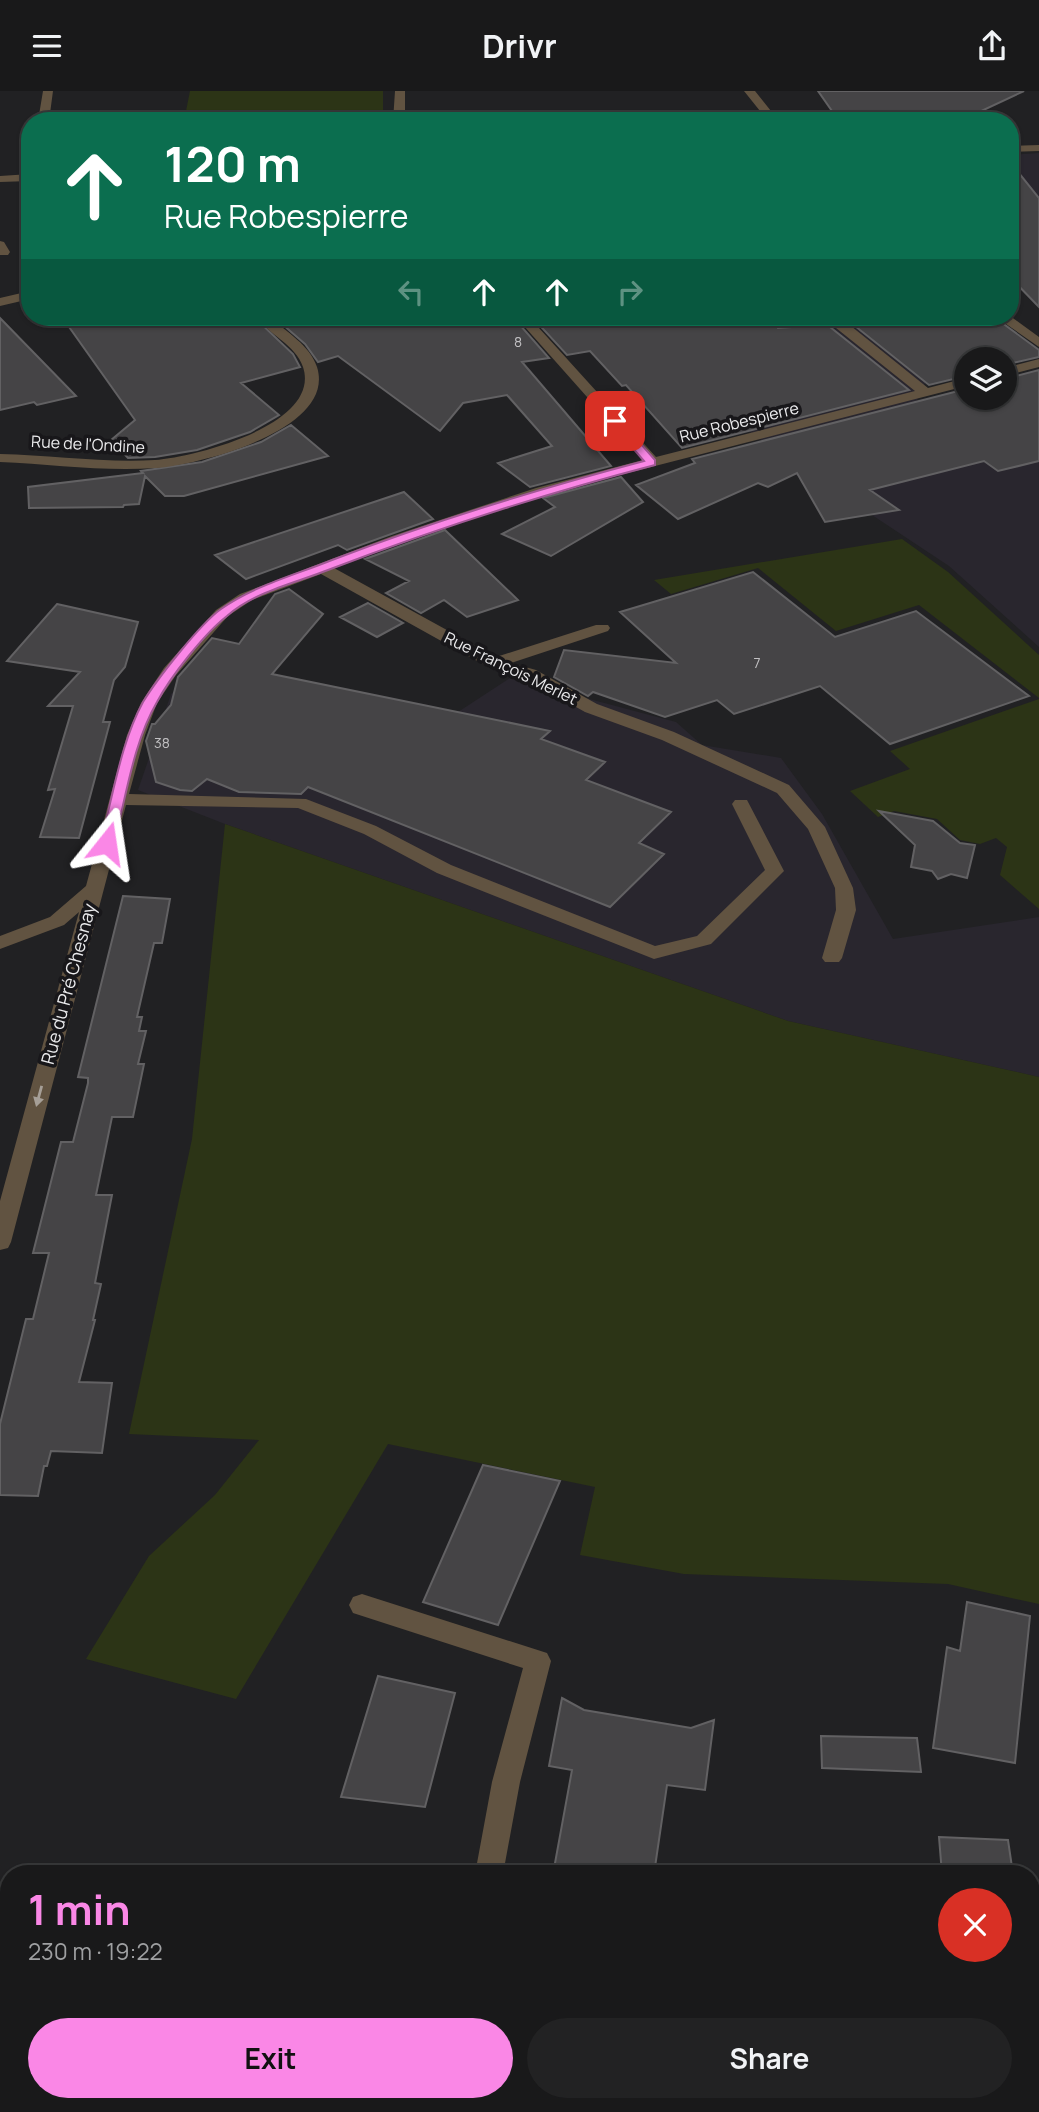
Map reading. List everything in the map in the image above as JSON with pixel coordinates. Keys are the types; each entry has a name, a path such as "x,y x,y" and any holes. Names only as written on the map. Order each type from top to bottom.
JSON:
{"street":[{"path":"44,112 48,91"},
{"path":"399,112 400,91"},
{"path":"750,91 767,112"},
{"path":"1019,149 1039,148"},
{"path":"0,179 21,178"},
{"path":"0,302 21,297"},
{"name":"Rue de l'Ondine","path":"0,458 158,465 200,455 266,431 293,416 305,401 312,384 310,367 300,350 273,326"},
{"path":"530,326 652,462"},
{"path":"842,326 925,392"},
{"path":"1015,326 1039,343"},
{"path":"1017,369 1039,363"},
{"name":"Rue Robespierre","path":"322,568 541,491 954,385"},
{"name":"Rue François Merlet","path":"322,568 494,663 530,674 591,708 668,736 783,789 816,827 844,888 846,910 832,958"},
{"name":"Rue du Pré Chesnay","path":"0,1242 136,735 149,703 179,662 222,613 238,603 322,568"},
{"path":"494,663 602,628"},
{"path":"119,799 300,803 370,830 444,869 654,953 704,940 775,871 741,804"},
{"path":"0,943 57,921 95,888"},
{"path":"362,1605 538,1661 506,1782 491,1865"}],"shaded area":[{"path":"1039,153 1039,240 1019,241 1019,154"},
{"path":"771,326 861,326 927,379 913,408 1039,436 1039,647 949,566 872,515 757,455 769,445 741,426 667,346"},
{"path":"208,661 458,712 510,678 676,722 702,745 781,758 822,814 893,939 1039,917 1039,1077 788,1021 225,824 138,790 171,694"}],"green space":[{"path":"190,91 383,91 383,111 186,112"},
{"path":"902,539 948,572 1039,655 1039,698 919,605 836,631 758,568 671,594 654,580"},
{"path":"1039,699 1039,909 1000,875 1007,847 996,838 980,844 960,840 937,819 894,811 878,817 850,791 910,769 890,751"},
{"path":"225,824 788,1021 1039,1077 1039,1604 948,1584 684,1574 580,1555 595,1487 388,1444 236,1699 86,1659 149,1556 215,1495 259,1440 129,1434 192,1139"}],"building":[{"path":"818,91 1024,91 979,112 833,112"},
{"path":"1019,173 1039,198 1039,307 1019,286"},
{"path":"0,318 76,396 0,410"},
{"path":"68,326 263,326 293,354 300,367 241,383 279,415 250,432 197,450 155,457 128,458 111,440 135,420"},
{"path":"284,326 521,326 549,358 522,362 611,466 530,487 498,463 552,446 507,395 463,403 440,431 338,356 318,362 305,344"},
{"path":"540,326 826,326 909,390 682,448 626,385 622,386 590,351 567,355"},
{"path":"855,326 1006,326 1039,350 1039,357 1017,362 1017,347 954,347 954,379 929,385"},
{"path":"1039,370 1039,461 998,471 984,461 870,490 899,510 825,522 797,473 768,487 758,483 678,519 636,485 695,463 692,459 954,392 954,410 1017,410 1017,376"},
{"path":"291,425 328,456 184,496 165,496 145,476 139,504 123,507 29,508 28,487 143,473 141,471 202,462 261,442"},
{"path":"621,477 643,502 551,556 502,534 555,507 543,498"},
{"path":"404,492 433,519 347,550 338,545 246,579 215,555"},
{"path":"445,530 518,600 467,617 444,600 421,613 386,593 409,581 365,559"},
{"path":"753,572 835,637 916,611 1029,696 890,744 820,686 734,714 717,700 665,717 593,692 588,696 554,677 564,650 676,663 620,612"},
{"path":"289,589 323,614 272,674 550,731 541,739 605,762 586,780 671,812 639,843 664,854 610,907 308,787 301,794 239,792 207,779 192,791 156,782 146,741 152,724 155,724 171,705 178,677 212,638 239,644 275,594"},
{"path":"368,603 403,623 377,637 340,617"},
{"path":"57,604 138,622 125,667 114,680 103,722 110,722 79,838 40,837 55,789 48,790 73,706 48,706 80,672 7,661"},
{"path":"879,811 933,821 960,843 975,845 967,878 951,874 938,879 932,871 911,867 915,845"},
{"path":"123,896 170,899 162,943 154,943 137,1017 142,1017 139,1031 146,1031 138,1064 144,1064 133,1117 112,1117 96,1195 112,1195 95,1283 101,1284 95,1320 79,1382 112,1383 102,1453 51,1451 47,1466 44,1466 38,1496 0,1495 0,1424 26,1319 33,1319 49,1253 33,1253 61,1142 73,1142 88,1083 88,1078 78,1077"},
{"path":"483,1465 560,1481 498,1625 423,1602"},
{"path":"967,1602 1030,1616 1015,1763 933,1748 947,1647 960,1651"},
{"path":"378,1676 455,1693 425,1807 341,1797"},
{"path":"562,1698 584,1710 691,1728 714,1720 705,1790 667,1785 655,1865 555,1865 572,1770 549,1766"},
{"path":"821,1736 917,1738 921,1772 822,1768"},
{"path":"939,1837 1008,1840 1012,1865 941,1865"}],"route":[{"path":"107,843 136,735 149,703 170,672 222,613 246,597 397,539 541,491 652,462 615,421"}]}
